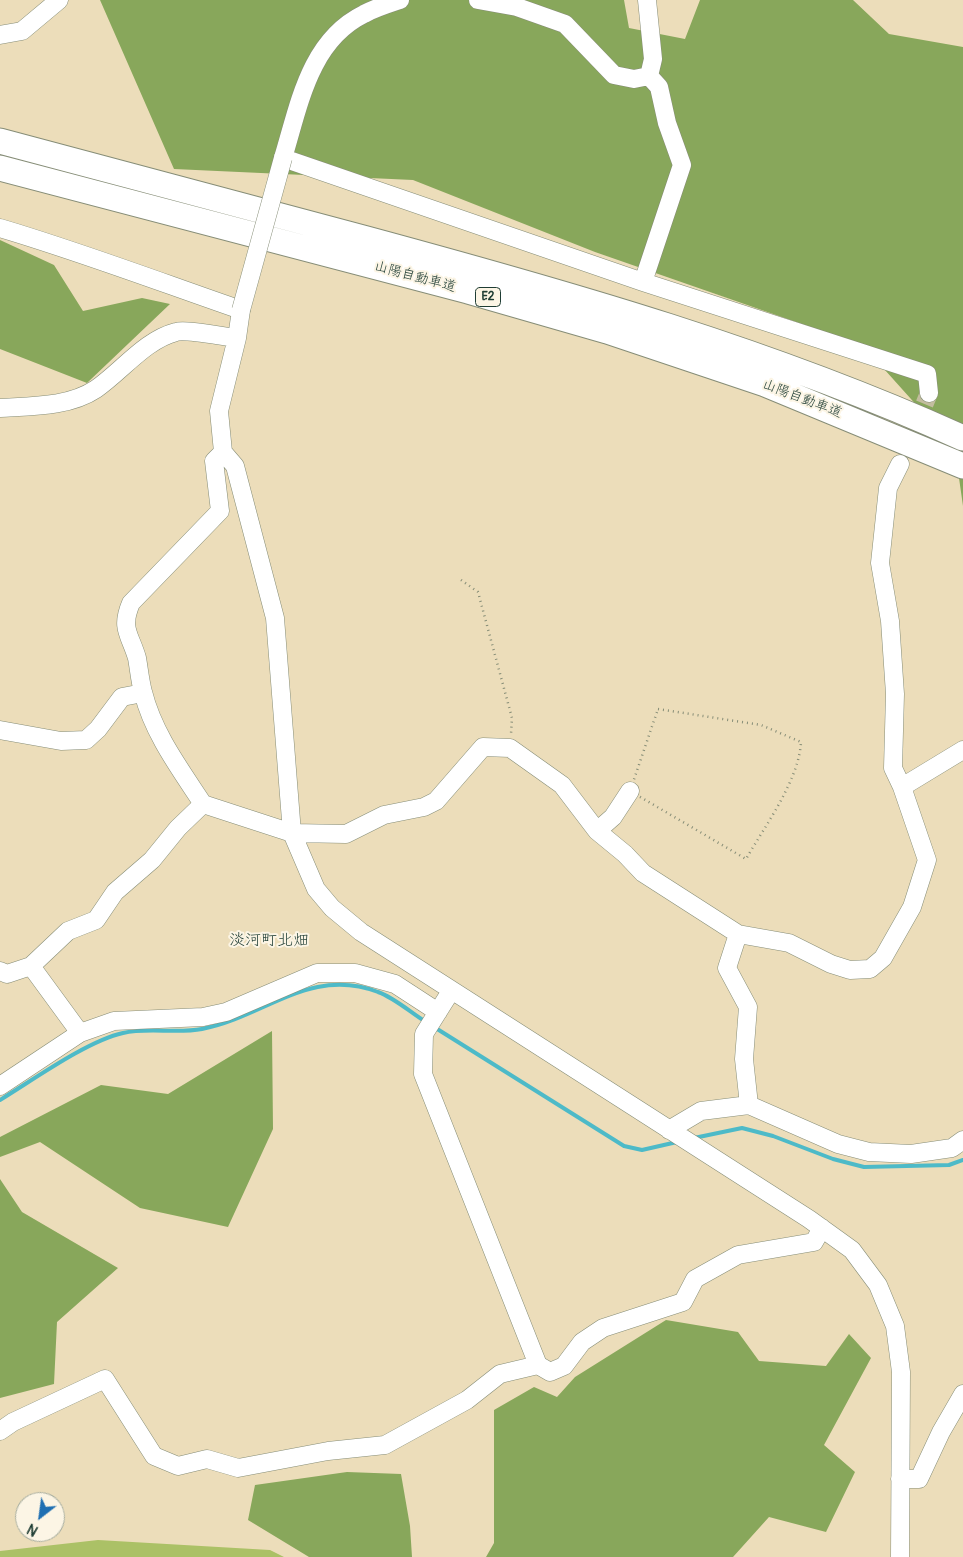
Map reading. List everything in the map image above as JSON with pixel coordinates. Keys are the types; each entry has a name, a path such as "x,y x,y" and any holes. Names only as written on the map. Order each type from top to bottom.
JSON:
{"highway":[{"name":"山陽自動車道","path":"0,141 466,266 613,308 776,361 910,414 963,438"},
{"name":"山陽自動車道","path":"0,168 458,289 607,332 765,384 963,466"}],"street":[{"path":"0,35 22,31 59,0"},
{"path":"400,0 362,14 339,31 322,49 308,77 283,158 241,310 237,338 219,411 223,452 235,466 275,618 292,832 316,889 332,908 361,932 822,1228 852,1250 878,1285 895,1326 901,1372 900,1557"},
{"path":"478,0 518,7 565,24 614,75 634,79 649,76"},
{"path":"647,0 653,60 649,76"},
{"path":"643,282 682,164 666,123 658,87 649,76"},
{"path":"283,158 643,282 927,374 929,393"},
{"path":"0,228 63,246 91,258 241,310"},
{"path":"0,408 48,405 95,390 150,346 177,331 237,338"},
{"path":"223,452 214,461 220,511 131,603 125,618 129,640 136,656 143,693 165,744 203,804 292,832 346,834 384,815 424,808 436,801 483,747 510,748 562,785 597,831 625,854 643,873 738,934 789,943 831,964 850,970 870,969 883,958 912,907 927,860 902,787 893,768 894,676 890,621 880,563 888,488 900,464"},
{"path":"0,730 61,741 86,740 98,729 122,697 143,693"},
{"path":"902,787 963,750"},
{"path":"597,831 613,817 630,791"},
{"path":"0,971 7,974 31,966 68,931 96,920 115,892 152,860 178,828 203,804"},
{"path":"738,934 727,968 748,1007 744,1059 749,1105"},
{"path":"395,984 408,963"},
{"path":"31,966 80,1033"},
{"path":"0,1086 80,1033 114,1021 136,1018 189,1018 226,1012 317,973 355,973 395,984 438,1012"},
{"path":"451,991 424,1034 423,1074 538,1365 550,1372 564,1366 582,1342 604,1328 683,1302 695,1279 738,1255 814,1242 822,1228"},
{"path":"669,1130 701,1111 749,1105 838,1144 869,1152 911,1154 952,1148 961,1144"},
{"path":"0,1431 13,1422 105,1379 154,1456 178,1466 207,1459 238,1468 328,1451 385,1445 467,1400 500,1374 538,1365"},
{"path":"900,1479 919,1479 941,1432 963,1394"}],"path":[{"path":"461,580 478,592 512,718 510,748"},
{"path":"658,709 761,725 801,742 800,756 781,799 746,859 630,791 658,709"}],"green space":[{"path":"100,0 624,0 629,28 685,39 700,0 853,0 889,34 963,47 963,506 958,471 937,428 867,350 822,331 595,252 413,180 174,169"},
{"path":"0,240 54,265 83,311 142,298 170,304 87,383 0,349"},
{"path":"272,1031 273,1129 228,1227 140,1208 40,1142 0,1157 0,1137 101,1085 168,1094"},
{"path":"0,1179 22,1212 118,1268 57,1322 54,1384 0,1398"},
{"path":"666,1320 738,1332 759,1361 826,1366 849,1334 871,1358 824,1445 855,1472 826,1532 769,1517 733,1557 486,1557 494,1543 494,1410 534,1387 557,1397 575,1377"},
{"path":"347,1472 401,1474 410,1526 412,1557 309,1557 248,1520 255,1485"},
{"path":"98,1540 270,1550 284,1557 0,1557 0,1551"}],"waterway":[{"path":"0,1100 77,1052 109,1037 133,1031 202,1029 225,1023 309,989 331,985 353,986 378,992 397,1002 426,1022"},
{"path":"434,1027 624,1146 642,1150 677,1142"},
{"path":"694,1138 742,1128 773,1136 833,1159 864,1167 949,1165 963,1160"}],"tunnel":[{"path":"904,454 929,393"}],"district":[{"name":"淡河町北畑","path":"269,941"}]}
